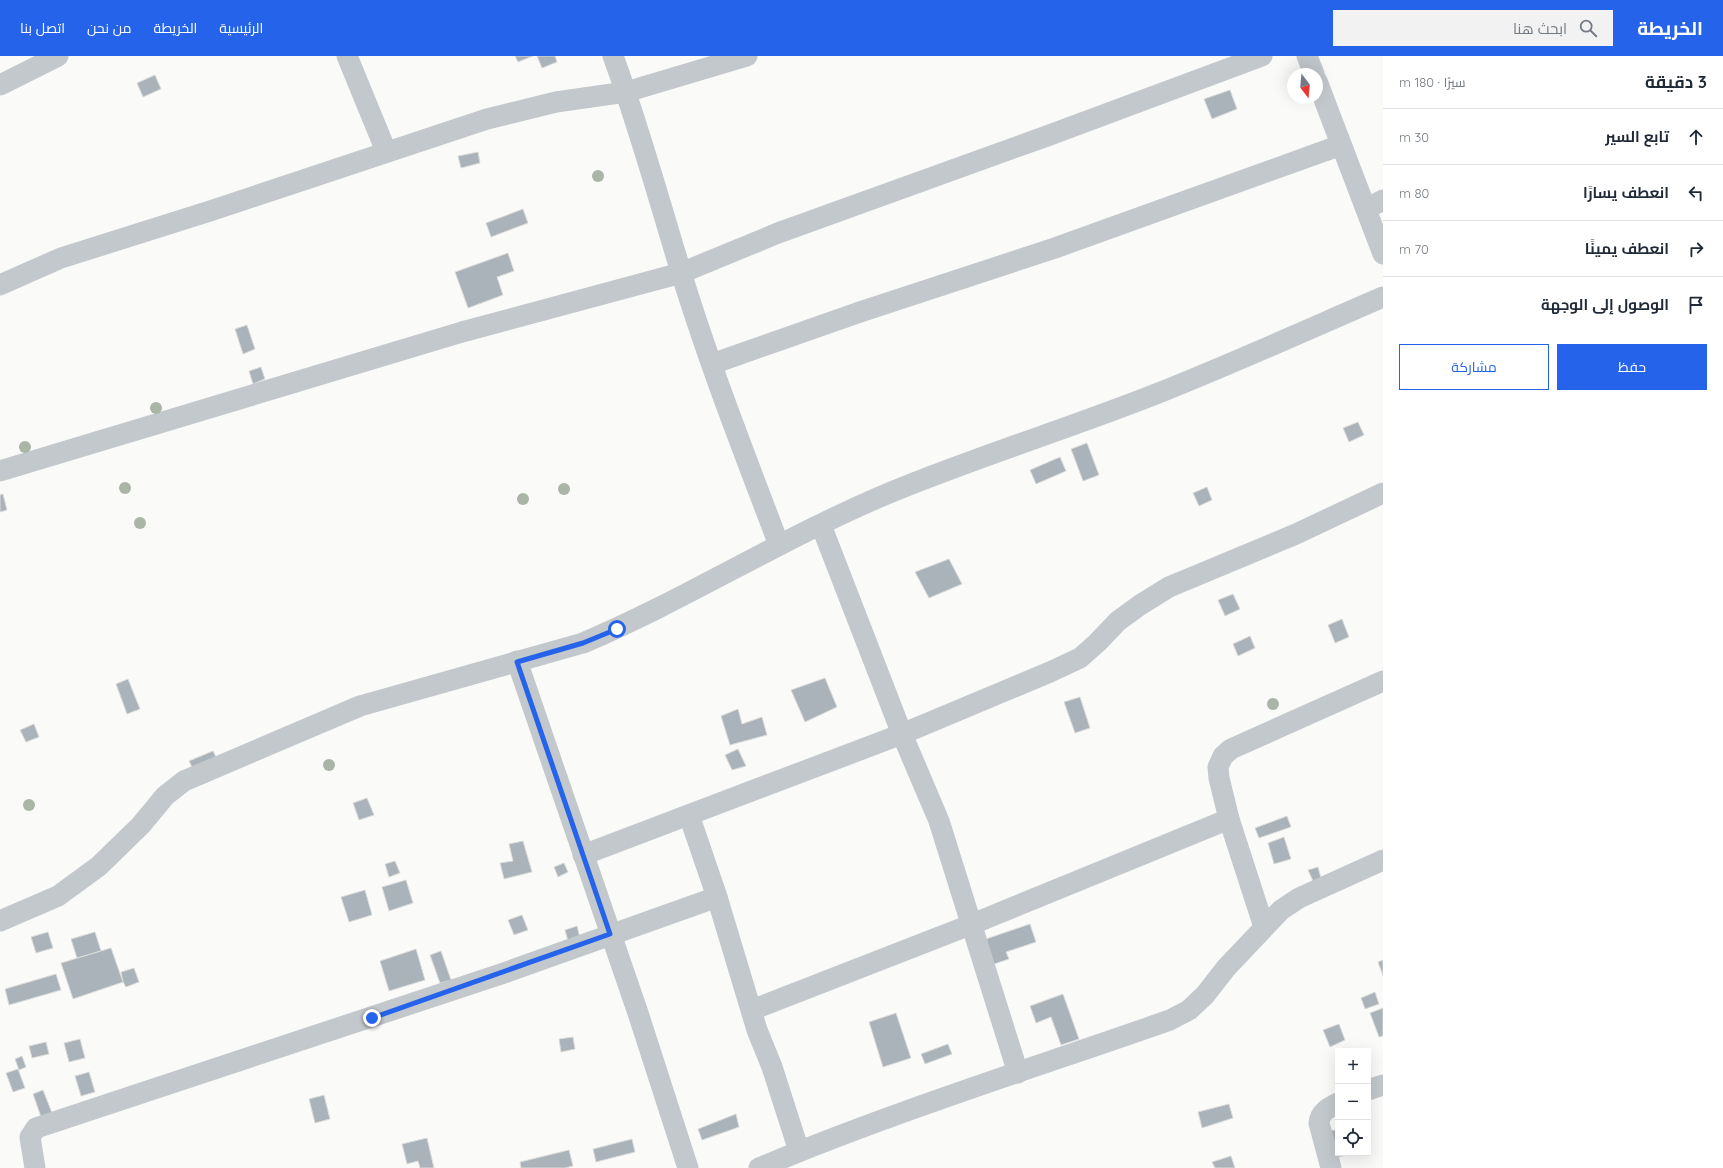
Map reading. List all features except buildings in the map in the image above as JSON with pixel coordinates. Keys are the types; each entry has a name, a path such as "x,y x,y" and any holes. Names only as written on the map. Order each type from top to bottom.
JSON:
{"street":[{"path":"0,85 58,56"},
{"path":"348,56 386,151"},
{"path":"613,56 626,92 712,364 779,545"},
{"path":"0,285 61,258 210,211 386,151 487,119 556,102 626,92 746,56"},
{"path":"0,471 462,332 682,273 778,233 1047,136 1262,56"},
{"path":"1307,56 1312,68"},
{"path":"1323,97 1341,144 1374,205 1383,254"},
{"path":"712,364 1055,248 1341,144"},
{"path":"0,921 58,896 93,870 141,825 165,796 184,781 360,706 583,643 617,629 779,545 893,492 1160,392 1383,297"},
{"path":"583,855 902,734 1050,672 1080,658 1118,621 1140,604 1169,588 1296,534 1383,493"},
{"path":"821,525 902,734 939,821 970,925 1018,1074"},
{"path":"517,662 638,1013 688,1168"},
{"path":"1264,927 1230,819 1219,778 1218,767 1224,756 1231,749 1383,681"},
{"path":"689,815 717,897 757,1030 772,1067 799,1151"},
{"path":"752,1010 970,925 1230,819"},
{"path":"758,1168 799,1151 1170,1020 1190,1010 1205,995 1226,968 1281,910 1299,898 1383,860"},
{"path":"35,1168 30,1137 36,1128 372,1018 717,897"},
{"path":"1371,1089 1383,1085"},
{"path":"1331,1168 1319,1124 1322,1113 1335,1105"}],"route":[{"path":"372,1018 501,974 610,934 517,662 583,643 617,629"}]}
